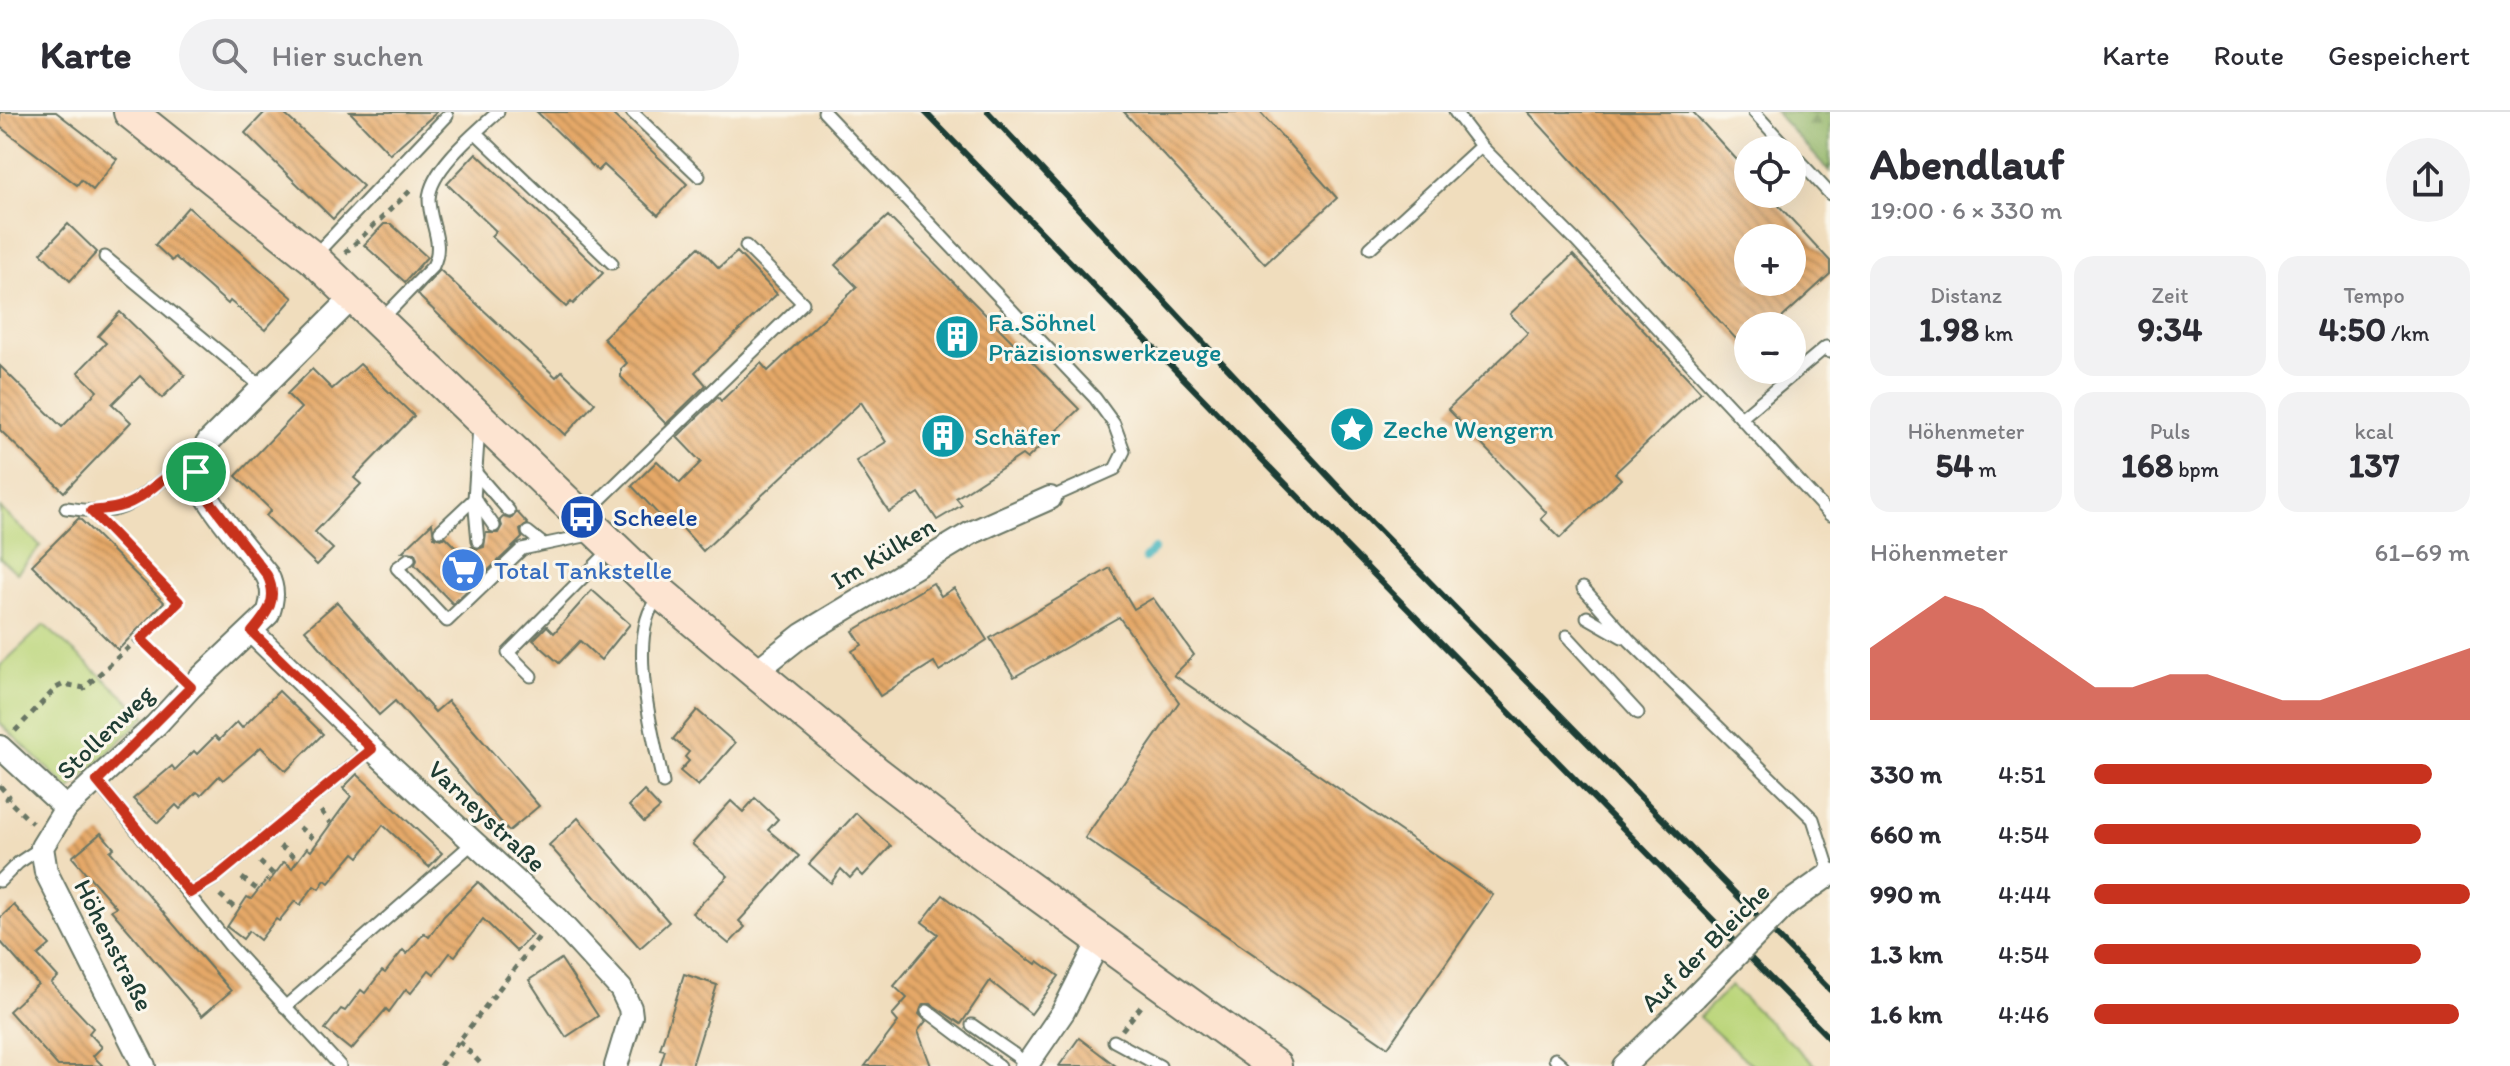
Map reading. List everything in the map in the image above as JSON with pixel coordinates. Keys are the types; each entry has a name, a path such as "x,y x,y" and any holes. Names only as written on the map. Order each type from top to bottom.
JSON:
{"main road":[{"path":"130,112 320,264 662,594 755,672 878,774 1099,941 1275,1066"}],"street":[{"path":"196,472 199,455 209,441 354,296"},
{"name":"Stollenweg","path":"46,841 66,808 268,614 273,601 267,575 206,496 196,472"},
{"name":"Im Külken","path":"755,672 802,635 971,533 1050,498"},
{"name":"Varneystraße","path":"252,632 372,749 556,918 621,989 630,1008 629,1026 616,1066"},
{"path":"6,741 66,808"},
{"name":"Höhenstraße","path":"46,841 46,872 144,1066"},
{"name":"Auf der Bleiche","path":"1624,1066 1786,905 1830,873"},
{"path":"1027,1065 1063,1012 1099,941"}],"lane":[{"path":"380,320 433,266 437,258 438,246 429,201 435,177 498,112"},
{"path":"632,112 699,176"},
{"path":"824,112 1095,398 1114,424 1124,451 1115,469 1050,498"},
{"path":"1455,112 1481,146 1576,241 1830,515"},
{"path":"1754,112 1776,136"},
{"path":"320,264 447,116"},
{"path":"476,133 612,263"},
{"path":"1370,248 1481,146"},
{"path":"1806,169 1830,194"},
{"path":"531,676 508,653 598,532 803,303 746,246"},
{"path":"105,257 262,387"},
{"path":"1741,418 1826,347 1830,352"},
{"path":"478,541 474,499 480,417"},
{"path":"66,508 91,511 120,508 139,499 175,471 196,472"},
{"path":"476,473 509,511"},
{"path":"474,499 494,526"},
{"path":"440,531 474,499"},
{"path":"528,532 543,544"},
{"path":"409,559 397,568 447,621 490,580 518,547 598,532"},
{"path":"1583,588 1630,641 1813,819 1830,873"},
{"path":"662,594 649,608 642,644 650,716 663,783"},
{"path":"1587,617 1630,641"},
{"path":"1567,636 1638,713"},
{"path":"190,893 215,878 372,749"},
{"path":"97,781 231,947 340,1066"},
{"path":"0,881 46,841"},
{"path":"285,1007 474,842"},
{"path":"927,1011 1000,1066"},
{"path":"972,1025 1027,1065"},
{"path":"1114,1041 1160,1066"}],"path":[{"path":"320,264 420,182 435,177"},
{"path":"6,741 56,688 64,684 84,688 179,602 91,511"},
{"path":"135,632 191,687"},
{"path":"0,786 9,796 7,799 46,841"},
{"path":"440,1066 556,918"},
{"path":"1130,1020 1140,1007"},
{"path":"459,1041 483,1066"}],"green space":[{"path":"1775,112 1830,112 1830,172 1806,146 1806,136 1797,136"},
{"path":"0,508 41,546 17,573 0,558"},
{"path":"44,625 146,716 70,790 0,723 0,666"},
{"path":"1731,986 1816,1066 1753,1066 1699,1017"}],"building":[{"path":"0,112 56,112 117,159 93,190 81,180 77,185 0,127"},
{"path":"265,112 282,112 363,186 333,219 245,133"},
{"path":"350,112 437,112 390,154"},
{"path":"537,112 610,112 687,184 658,215 604,165 598,171"},
{"path":"1124,112 1260,112 1337,198 1265,264"},
{"path":"1528,112 1693,112 1734,157 1734,208 1781,208 1796,224 1734,224 1734,296 1806,296 1788,312 1734,312 1734,337"},
{"path":"476,153 603,273 573,304 571,302 566,307 491,236 496,231 447,184"},
{"path":"188,207 293,298 265,330 230,301 228,304 175,257 172,261 155,245"},
{"path":"888,216 1079,409 1027,459 1022,455 956,498 962,505 937,520 919,493 889,512 856,461 886,442 861,402 703,551 678,523 672,529 632,486 657,461 680,483 701,462 677,437 718,397 721,401 761,363 768,371 857,287 835,265"},
{"path":"68,224 97,252 70,281 41,253"},
{"path":"384,224 391,224 427,257 405,282 364,245"},
{"path":"1806,235 1830,261 1830,274 1806,296"},
{"path":"699,247 719,268 737,252 777,294 695,372 706,385 666,424 621,377 621,369 627,363 603,338"},
{"path":"1573,255 1701,392 1615,473 1621,479 1560,538 1541,519 1547,513 1448,409 1528,333 1510,314"},
{"path":"440,270 556,377 562,371 595,403 565,435 421,298 418,294"},
{"path":"120,312 185,375 162,398 140,376 112,404 131,422 64,492 0,430 0,366 62,427 97,391 78,372 106,343 98,336"},
{"path":"360,364 414,416 354,478 361,484 315,532 333,549 317,565 266,516 271,510 236,476 301,408 287,394 312,369 332,389"},
{"path":"517,512 528,524 520,530 522,538 453,604 415,565 415,553 402,552 432,523 434,537 446,537 464,555 472,547 484,547 486,533 498,533 502,526 500,520 503,517 511,519"},
{"path":"79,518 164,602 118,650 32,565"},
{"path":"1110,568 1134,609 1153,598 1194,655 1174,675 1493,895 1388,1047 1085,838 1179,702 1119,617 1014,677 990,638"},
{"path":"933,583 941,596 954,588 987,640 939,671 934,662 880,696 852,651 862,645 853,631"},
{"path":"592,590 630,624 601,660 580,641 559,663 533,640 547,626 554,633"},
{"path":"337,602 435,712 448,701 539,806 509,831 395,701 379,715 305,630"},
{"path":"279,691 323,734 286,771 261,747 223,780 219,776 201,795 197,792 180,809 176,805 158,823 133,799 172,766 175,770 194,751 197,754 215,736 219,740 237,722 242,728"},
{"path":"697,710 735,743 698,786 680,771 689,761 685,757 689,752 673,739"},
{"path":"357,774 442,853 429,867 383,825 359,857 354,853 329,883 325,880 319,889 314,886 300,905 295,901 260,940 249,931 243,939 227,927 247,897 251,899 267,879 269,882 284,862 292,868 307,848 311,851 351,796 343,788"},
{"path":"644,791 660,808 644,822 629,806"},
{"path":"755,798 778,819 768,830 799,856 739,921 745,927 729,944 692,913 728,876 692,844 731,801 743,812"},
{"path":"856,813 891,846 863,876 857,870 850,878 841,869 831,883 809,864"},
{"path":"578,818 669,922 640,948 549,845"},
{"path":"101,833 114,848 110,851 231,991 202,1016 111,910 116,907 72,857"},
{"path":"478,882 532,935 516,951 483,919 455,956 450,953 434,974 429,970 411,993 406,989 389,1012 386,1009 351,1050 325,1029 341,1009 345,1011 361,990 365,993 382,971 385,973 403,950 407,954 424,933 429,937 444,916"},
{"path":"943,895 1028,960 1036,964 1038,961 1059,976 1031,1014 990,981 961,1024 931,1004 923,1004 919,1014 926,1021 918,1031 931,1066 865,1066 898,1022 892,1015 907,998 894,986 938,934 922,922"},
{"path":"14,905 50,945 38,955 58,977 51,983 93,1028 89,1033 102,1047 93,1056 103,1066 58,1066 9,1011 38,984 0,941 0,918"},
{"path":"561,959 598,1016 566,1037 529,980"},
{"path":"684,974 717,985 692,1066 660,1066 665,1050 660,1049"},
{"path":"1079,1038 1116,1066 1059,1066"}],"waterway":[{"path":"1145,558 1154,549"}],"railway":[{"path":"925,112 1830,1039"},
{"path":"988,112 1371,522 1830,990"}],"place":[{"name":"Fa.Söhnel Präzisionswerkzeuge","path":"957,337"},
{"name":"Zeche Wengern","path":"1352,429"},
{"name":"Schäfer","path":"943,436"},
{"name":"Scheele","path":"582,517"},
{"name":"Total Tankstelle","path":"463,570"}],"route":[{"path":"175,471 196,472 206,496 267,575 272,586 273,601 268,614 252,632 372,749 215,878 190,893 97,781 191,687 141,639 179,602 91,511 120,508 139,499 175,471"}]}
